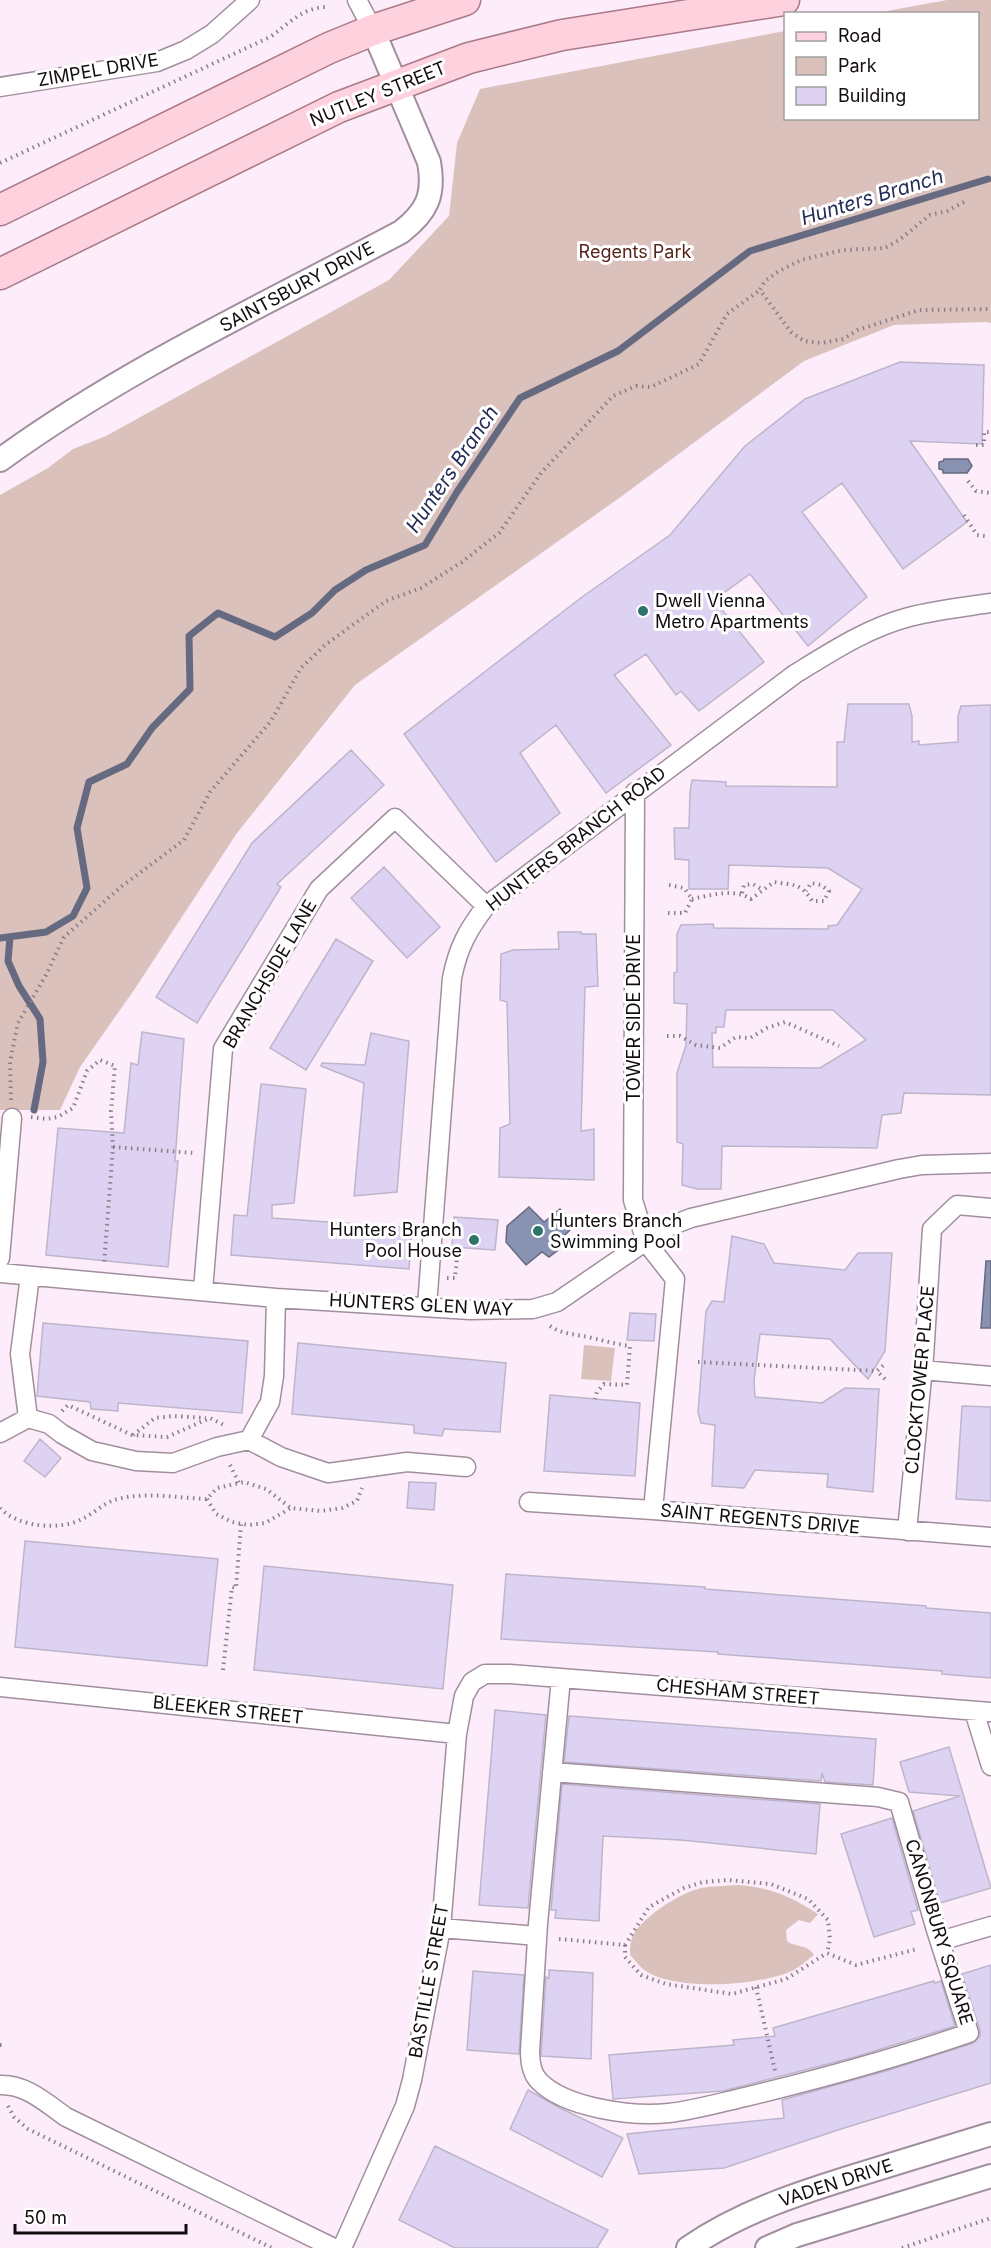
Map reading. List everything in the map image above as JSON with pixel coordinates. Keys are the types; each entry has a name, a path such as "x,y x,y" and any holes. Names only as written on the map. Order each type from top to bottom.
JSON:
{"main road":[{"path":"0,210 329,48 373,30 465,0"},
{"name":"NUTLEY STREET","path":"0,274 339,107 469,58 562,35 784,0"},
{"path":"0,196 123,148"}],"street":[{"name":"ZIMPEL DRIVE","path":"0,87 157,62 186,50 212,34 250,0"},
{"path":"357,0 373,30"},
{"name":"SAINTSBURY DRIVE","path":"0,459 94,396 401,232 415,221 424,210 431,195 432,179 429,162 373,30"},
{"name":"HUNTERS BRANCH ROAD","path":"427,1306 452,978 457,955 468,930 486,906 795,674 839,646 872,630 909,617 991,603"},
{"name":"TOWER SIDE DRIVE","path":"635,792 633,1200 646,1242"},
{"name":"BRANCHSIDE LANE","path":"203,1290 224,1049 319,890 395,818 486,906"},
{"path":"0,1258 11,1115"},
{"name":"HUNTERS GLEN WAY","path":"0,1273 276,1298 507,1310 557,1302 665,1228 691,1218 899,1169 991,1163"},
{"name":"CLOCKTOWER PLACE","path":"907,1531 932,1229 957,1205 991,1208"},
{"path":"646,1242 675,1279 654,1510"},
{"path":"28,1418 20,1354 30,1276"},
{"path":"249,1440 270,1402 274,1376 276,1298"},
{"path":"922,1370 991,1376"},
{"path":"0,1433 28,1418 49,1424 92,1451 136,1461 173,1463 217,1447 249,1440 281,1456 328,1473 407,1462 466,1467"},
{"name":"SAINT REGENTS DRIVE","path":"529,1502 991,1537"},
{"name":"CHESHAM STREET","path":"485,1674 983,1712"},
{"name":"BASTILLE STREET","path":"342,2248 405,2106 412,2080 441,1928 457,1734 464,1696 472,1682 485,1674"},
{"name":"CANONBURY SQUARE","path":"552,1772 878,1797 899,1802 969,2033 778,2089 706,2108 667,2113 635,2114 590,2107 549,2088 538,2080 530,2066 530,2051 537,1936 552,1772 561,1678"},
{"name":"BLEEKER STREET","path":"0,1686 457,1734"},
{"path":"983,1712 991,1766"},
{"path":"940,1941 991,1926"},
{"path":"441,1928 537,1936"},
{"path":"0,2085 29,2091 66,2117 334,2248"},
{"name":"VADEN DRIVE","path":"688,2248 710,2233 754,2211 826,2185 991,2134"},
{"name":"VADEN DRIVE","path":"766,2248 797,2235 991,2175"}],"path":[{"path":"0,162 262,41 309,9 326,8"},
{"path":"104,1264 113,1147 111,1111 115,1066 100,1060 87,1071 73,1108 58,1117 47,1119 11,1115 10,1062 18,1023 46,975 64,937 122,886 184,840 210,792 271,720 301,668 325,645 386,601 421,588 462,562 499,533 541,473 613,396 636,386 651,387 699,364 727,314 760,290 765,281 779,271 801,260 843,250 885,248 899,240 930,215 947,211 964,202"},
{"path":"760,290 791,332 804,341 821,343 843,339 858,330 919,310 991,309"},
{"path":"976,445 984,445 984,432 991,432"},
{"path":"968,482 975,491 991,493"},
{"path":"964,515 977,535 985,536"},
{"path":"692,899 742,893 751,899 774,882 798,885 812,900 824,901 829,891 821,885 811,884 806,891"},
{"path":"742,893 744,885 753,884 763,890"},
{"path":"669,885 684,888 692,899"},
{"path":"668,913 685,913 692,899"},
{"path":"667,1036 680,1036 696,1046 720,1048 736,1037 750,1038 767,1028 785,1022 839,1046"},
{"path":"113,1147 198,1153"},
{"path":"440,1277 455,1278 458,1247"},
{"path":"548,1324 559,1332 594,1338 610,1344 630,1346 627,1385 604,1382 595,1399"},
{"path":"698,1362 877,1371 886,1364"},
{"path":"877,1371 885,1379"},
{"path":"58,1414 68,1406 132,1435 167,1437 210,1418"},
{"path":"132,1435 155,1418 174,1416 210,1418 226,1426"},
{"path":"207,1499 217,1488 244,1482 267,1489 291,1508 321,1511 342,1508 357,1501 367,1468"},
{"path":"0,1508 8,1517 24,1523 65,1526 81,1520 114,1500 149,1496 207,1499"},
{"path":"207,1499 216,1514 242,1524 266,1523 291,1508"},
{"path":"223,1670 232,1587 236,1588 242,1524"},
{"path":"728,1880 771,1884 808,1899 828,1920 830,1939 827,1953 786,1979 732,1994 666,1984 641,1975 625,1957 625,1945 649,1907 684,1888 703,1882 728,1880"},
{"path":"559,1939 625,1945"},
{"path":"827,1953 856,1965 917,1949"},
{"path":"756,1987 778,2089"},
{"path":"8,2105 14,2117 28,2129 272,2248"},
{"path":"902,2248 991,2218"}],"green space":[{"name":"Regents Park","path":"947,0 991,0 991,323 894,325 804,361 622,496 355,685 237,833 134,990 80,1067 60,1110 0,1110 0,495 48,468 73,449 106,436 389,280 449,216 457,143 480,89 784,31 784,120 979,120 979,12 881,12"},
{"path":"584,1345 615,1348 611,1381 581,1379"},
{"path":"739,1885 780,1894 818,1914 810,1923 799,1920 786,1930 787,1941 809,1949 814,1955 792,1971 777,1976 738,1983 694,1984 656,1976 643,1969 630,1955 631,1941 635,1933 660,1908 682,1895 701,1888"}],"water":[{"path":"944,459 968,459 972,466 967,473 943,473 943,470 939,469 939,462"},
{"name":"Hunters Branch Swimming Pool","path":"529,1207 544,1222 560,1209 574,1226 564,1236 565,1245 549,1257 542,1252 526,1265 506,1242 507,1226"},
{"path":"986,1261 991,1261 991,1328 981,1328"}],"building":[{"name":"Dwell Vienna Metro Apartments","path":"900,362 984,365 982,444 910,441 967,522 903,569 842,483 802,512 867,597 808,646 750,574 714,600 764,662 699,711 681,691 676,695 646,654 614,675 671,745 606,793 556,725 520,753 560,813 496,862 404,734 582,597 670,535 745,446 805,399"},
{"path":"848,704 909,704 912,716 912,742 919,741 919,745 958,742 958,716 961,706 991,705 991,1095 904,1093 901,1113 882,1115 877,1148 722,1146 721,1189 697,1189 682,1185 683,1144 677,1142 677,1073 686,1045 687,1004 674,1003 677,934 681,925 713,924 714,928 828,929 828,926 837,925 862,889 828,868 729,865 728,889 689,889 689,860 675,859 674,828 689,828 692,780 726,782 726,786 837,787 837,742 844,742","holes":["726,1010 833,1010 866,1040 820,1068 713,1067 712,1033 716,1033 716,1027 724,1027"]},
{"path":"351,750 384,785 277,884 281,887 197,1023 156,997 252,843"},
{"path":"384,867 440,927 407,958 351,898"},
{"path":"558,932 596,934 598,986 585,987 581,1131 594,1129 594,1180 499,1177 500,1128 510,1124 507,1002 500,1000 501,954 513,950 559,949"},
{"path":"336,939 373,961 306,1070 270,1048"},
{"path":"142,1032 184,1039 175,1161 178,1161 168,1267 46,1255 58,1128 124,1133 131,1063 138,1065"},
{"path":"371,1033 409,1041 397,1192 354,1196 364,1083 321,1066 322,1063 365,1065"},
{"path":"261,1084 306,1089 294,1203 272,1205 272,1218 412,1228 409,1269 231,1255 234,1215 247,1216"},
{"name":"Hunters Branch Pool House","path":"454,1217 498,1220 495,1250 452,1247"},
{"path":"732,1236 764,1244 774,1263 845,1270 858,1253 892,1253 885,1351 868,1379 830,1339 760,1334 754,1381 755,1397 822,1403 845,1388 879,1389 873,1492 827,1487 828,1474 755,1470 744,1488 712,1486 715,1425 701,1423 698,1412 706,1311 712,1301 724,1302"},
{"path":"630,1313 656,1314 654,1341 627,1340"},
{"path":"43,1323 248,1341 242,1413 118,1403 118,1411 91,1409 90,1402 37,1396"},
{"path":"298,1343 506,1363 500,1432 444,1429 442,1436 414,1433 414,1425 292,1414"},
{"path":"550,1395 640,1403 635,1476 544,1471"},
{"path":"962,1406 991,1407 991,1501 956,1499"},
{"path":"40,1439 61,1458 45,1477 24,1461"},
{"path":"409,1482 436,1483 434,1510 407,1508"},
{"path":"25,1541 218,1559 207,1666 15,1647"},
{"path":"264,1566 453,1585 443,1689 254,1670"},
{"path":"506,1574 705,1587 705,1589 991,1613 991,1678 942,1674 942,1671 718,1654 718,1652 501,1639"},
{"path":"495,1710 546,1715 528,1908 479,1905"},
{"path":"569,1716 876,1739 873,1785 825,1782 822,1773 821,1781 564,1762"},
{"path":"949,1747 991,1888 940,1903 913,1811 960,1796 909,1792 900,1762"},
{"path":"562,1784 820,1804 816,1854 681,1840 603,1836 599,1921 555,1918 556,1910 551,1910"},
{"path":"892,1818 918,1910 911,1912 915,1924 874,1937 841,1834"},
{"path":"991,1965 991,2083 724,2168 639,2174 627,2134 784,2118 782,2100 889,2070 973,2043 980,2036 980,2030 962,1974"},
{"path":"549,1970 593,1973 591,2059 541,2056 546,1977 549,1978"},
{"path":"473,1971 524,1975 519,2054 467,2050"},
{"path":"934,1981 935,1983 941,1981 955,2026 855,2057 723,2091 613,2099 609,2055 734,2045 733,2040 775,2036 773,2028"},
{"path":"528,2090 623,2138 602,2177 510,2129"},
{"path":"435,2146 608,2230 597,2248 455,2248 399,2220"}],"waterway":[{"name":"Hunters Branch","path":"0,938 46,932 73,916 87,888 77,828 89,782 127,764 152,728 190,689 189,636 218,613 275,637 312,613 335,590 366,570 425,545 457,492 520,398 618,351 750,251 988,179"},
{"path":"10,937 8,961 19,986 40,1019 43,1062 34,1110"}],"place":[{"name":"Dwell Vienna Metro Apartments","path":"643,611"},
{"name":"Hunters Branch Swimming Pool","path":"538,1231"},
{"name":"Hunters Branch Pool House","path":"474,1240"}]}
